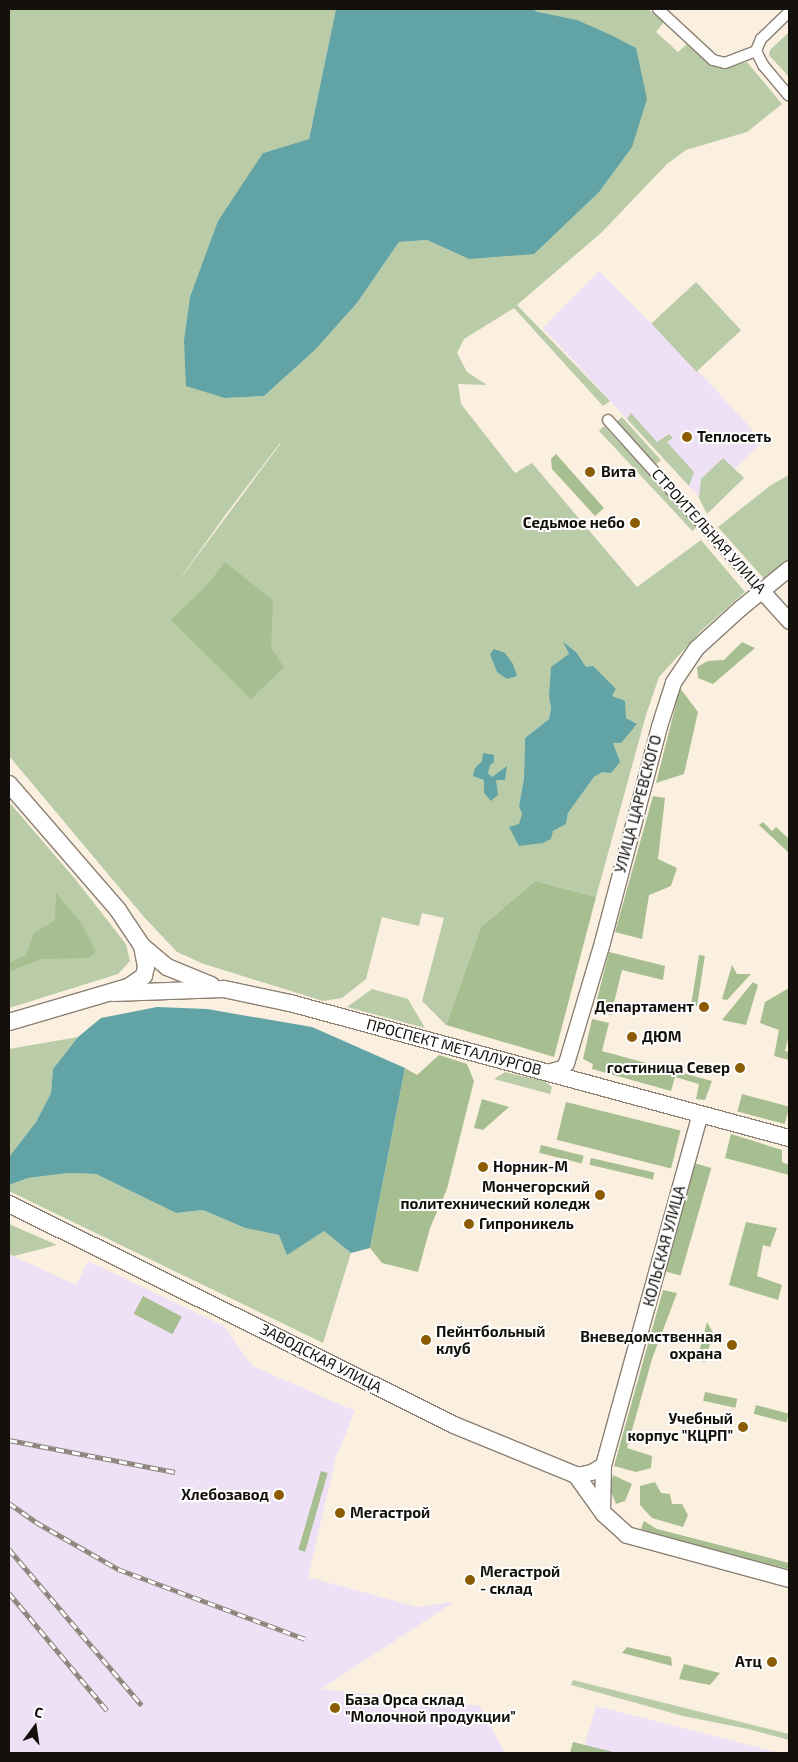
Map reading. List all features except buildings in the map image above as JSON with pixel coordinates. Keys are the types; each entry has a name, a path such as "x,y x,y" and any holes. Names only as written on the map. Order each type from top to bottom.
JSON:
{"main road":[{"path":"9,784 118,910 142,946 167,967 196,980 224,989"},
{"path":"9,1022 128,987 144,976 146,967 142,946"},
{"name":"ПРОСПЕКТ МЕТАЛЛУРГОВ","path":"113,992 224,989 326,1012 789,1138"},
{"name":"ЗАВОДСКАЯ УЛИЦА","path":"9,1204 454,1425 576,1475"},
{"path":"576,1475 602,1512 618,1529 638,1540 789,1579"}],"street":[{"path":"658,9 713,60 725,64 756,50 761,40 789,12"},
{"path":"756,50 763,65 789,96"},
{"name":"СТРОИТЕЛЬНАЯ УЛИЦА","path":"608,420 789,621"},
{"name":"УЛИЦА ЦАРЕВСКОГО","path":"566,1063 602,942 659,726 673,682 696,648 740,608 789,568"},
{"path":"547,1072 562,1068 566,1063"},
{"path":"566,1063 567,1069 579,1081"},
{"name":"КОЛЬСКАЯ УЛИЦА","path":"602,1512 603,1466 700,1114"},
{"path":"576,1475 591,1472 603,1466"}],"shaded area":[{"path":"599,271 705,378 763,442 702,500 543,328"},
{"path":"9,1254 76,1285 88,1261 224,1326 252,1366 355,1411 336,1457 308,1577 417,1607 454,1602 321,1689 479,1706 505,1753 9,1753"},
{"path":"596,1706 781,1753 582,1753"}],"green space":[{"path":"9,9 336,9 309,139 263,153 225,398 264,396 315,350 357,303 399,242 427,240 469,259 611,35 577,21 532,9 648,9 664,22 656,32 678,52 687,44 711,65 724,69 747,62 782,104 747,132 686,150 667,164 601,233 517,305 610,401 603,406 514,308 464,339 457,353 467,372 487,385 458,384 461,404 515,473 532,463 637,587 701,540 745,592 702,630 659,677 646,715 596,897 535,881 481,927 446,1025 422,1001 444,918 422,913 419,926 382,917 366,979 342,998 323,1001 204,964 177,952 144,917 9,756","holes":["281,443 174,587 226,514","564,644 577,653 586,667 616,689 612,696 626,718 637,725 612,743 603,772 594,777 568,813 566,824 553,831 510,827 519,825 522,814 519,806 524,778 525,738 549,719 551,708 549,697 569,654"]},
{"path":"789,32 789,77 769,55 770,50"},
{"path":"696,282 741,330 696,372 651,324"},
{"path":"631,413 657,442 669,434 673,438 667,442 694,472 689,486 627,419"},
{"path":"622,417 661,460 655,465 616,422"},
{"path":"604,426 697,526 692,531 599,431"},
{"path":"556,454 604,508 595,516 552,469 551,459"},
{"path":"723,458 744,478 707,514 699,498 701,479"},
{"path":"789,475 789,559 766,581 718,527 771,485"},
{"path":"225,562 273,600 271,648 284,667 251,699 171,620 207,585"},
{"path":"742,642 755,648 713,684 698,678 697,667 708,661 724,660"},
{"path":"680,688 698,712 684,774 656,783"},
{"path":"653,796 665,798 658,859 677,868 671,886 649,895 642,939 615,932"},
{"path":"9,802 75,879 126,944 130,961 118,974 9,1008"},
{"path":"763,822 772,831 776,827 789,839 789,853 759,825"},
{"path":"535,881 596,897 554,1057 446,1025 481,927"},
{"path":"56,893 82,924 96,952 88,958 41,959 9,972 10,962 26,955 34,933 55,920"},
{"path":"609,952 665,966 663,980 622,970 611,1015 594,1011"},
{"path":"699,955 705,956 697,1006 691,1005"},
{"path":"732,965 737,974 751,974 727,1000 722,999"},
{"path":"753,982 758,985 746,1025 722,1020"},
{"path":"789,988 789,1035 785,1051 789,1052 789,1060 774,1056 779,1030 760,1023 765,1002"},
{"path":"372,989 408,999 425,1028 347,1007"},
{"path":"592,1019 609,1023 602,1051 712,1081 705,1100 696,1099 699,1084 675,1077 671,1091 592,1069 593,1064 583,1059"},
{"path":"78,1037 53,1069 51,1093 36,1122 9,1157 9,1049"},
{"path":"439,1055 467,1064 474,1081 447,1189 430,1228 418,1272 382,1263 370,1248 405,1068 417,1075"},
{"path":"505,1072 544,1081 552,1087 550,1094 494,1079"},
{"path":"742,1094 789,1107 785,1124 737,1111"},
{"path":"482,1099 509,1107 483,1130 474,1128"},
{"path":"566,1102 680,1131 671,1168 557,1140"},
{"path":"731,1134 782,1150 782,1162 789,1165 789,1175 725,1158"},
{"path":"541,1145 584,1156 582,1163 539,1153"},
{"path":"591,1158 654,1173 653,1179 589,1165"},
{"path":"694,1163 711,1168 680,1276 663,1271"},
{"path":"69,1173 96,1174 176,1213 203,1210 245,1228 279,1235 324,1231 351,1253 323,1343 9,1191 9,1185 28,1178"},
{"path":"746,1222 777,1228 770,1247 763,1245 757,1276 782,1285 778,1300 729,1285"},
{"path":"9,1224 57,1245 14,1256 9,1254"},
{"path":"663,1290 677,1293 652,1359 627,1448 652,1456 651,1468 636,1472 614,1466"},
{"path":"143,1296 182,1317 172,1334 134,1314"},
{"path":"707,1322 713,1333 705,1362 697,1360"},
{"path":"705,1392 737,1399 735,1408 703,1401"},
{"path":"756,1405 789,1414 787,1422 754,1414"},
{"path":"321,1471 328,1473 305,1552 298,1550"},
{"path":"613,1475 632,1484 625,1501 616,1504 610,1489"},
{"path":"655,1482 661,1493 670,1494 672,1504 682,1504 688,1515 683,1527 652,1518 640,1505 640,1486"},
{"path":"644,1521 657,1529 789,1563 789,1569 654,1536 641,1529"},
{"path":"627,1647 671,1657 672,1666 622,1653"},
{"path":"684,1664 720,1673 710,1685 679,1679"},
{"path":"573,1680 789,1734 789,1740 748,1729 683,1716 571,1685"},
{"path":"573,1742 617,1753 570,1753"}],"water":[{"path":"336,9 532,9 577,20 611,35 636,48 647,99 632,147 599,192 534,254 469,259 427,240 399,242 357,303 315,350 264,396 225,398 186,386 184,341 190,297 218,221 263,153 309,139"},
{"path":"563,642 577,653 586,667 593,666 616,689 612,696 625,701 626,718 637,724 621,743 613,743 620,762 611,773 603,772 594,777 568,813 566,824 553,831 551,839 543,843 519,846 509,827 519,824 522,814 519,806 524,778 525,738 549,719 551,708 549,697 551,667 569,654"},
{"path":"494,649 505,653 513,664 517,676 507,679 497,672 490,654"},
{"path":"483,753 494,755 494,762 490,765 488,773 492,777 507,766 505,780 496,780 498,795 491,801 484,793 484,780 473,776 475,768 482,761"},
{"path":"157,1007 207,1009 312,1027 405,1068 370,1248 351,1253 324,1231 287,1255 279,1235 245,1228 203,1210 176,1213 96,1174 69,1173 28,1178 9,1185 9,1157 36,1122 51,1093 53,1069 78,1037 101,1018"}],"railway":[{"path":"9,1440 175,1472"},
{"path":"9,1503 36,1522 118,1569 305,1639"},
{"path":"9,1549 142,1705"},
{"path":"9,1593 107,1710"}],"place":[{"name":"Теплосеть","path":"687,437"},
{"name":"Вита","path":"590,472"},
{"name":"Седьмое небо","path":"635,523"},
{"name":"Департамент","path":"704,1007"},
{"name":"ДЮМ","path":"632,1037"},
{"name":"гостиница Север","path":"740,1068"},
{"name":"Норник-М","path":"483,1167"},
{"name":"Мончегорский политехнический коледж","path":"600,1195"},
{"name":"Гипроникель","path":"469,1224"},
{"name":"Пейнтбольный клуб","path":"426,1340"},
{"name":"Вневедомственная охрана","path":"732,1345"},
{"name":"Учебный корпус \"КЦРП\"","path":"743,1427"},
{"name":"Хлебозавод","path":"279,1495"},
{"name":"Мегастрой","path":"340,1513"},
{"name":"Мегастрой - склад","path":"470,1580"},
{"name":"Атц","path":"772,1662"},
{"name":"База Орса склад \"Молочной продукции\"","path":"335,1708"}]}
